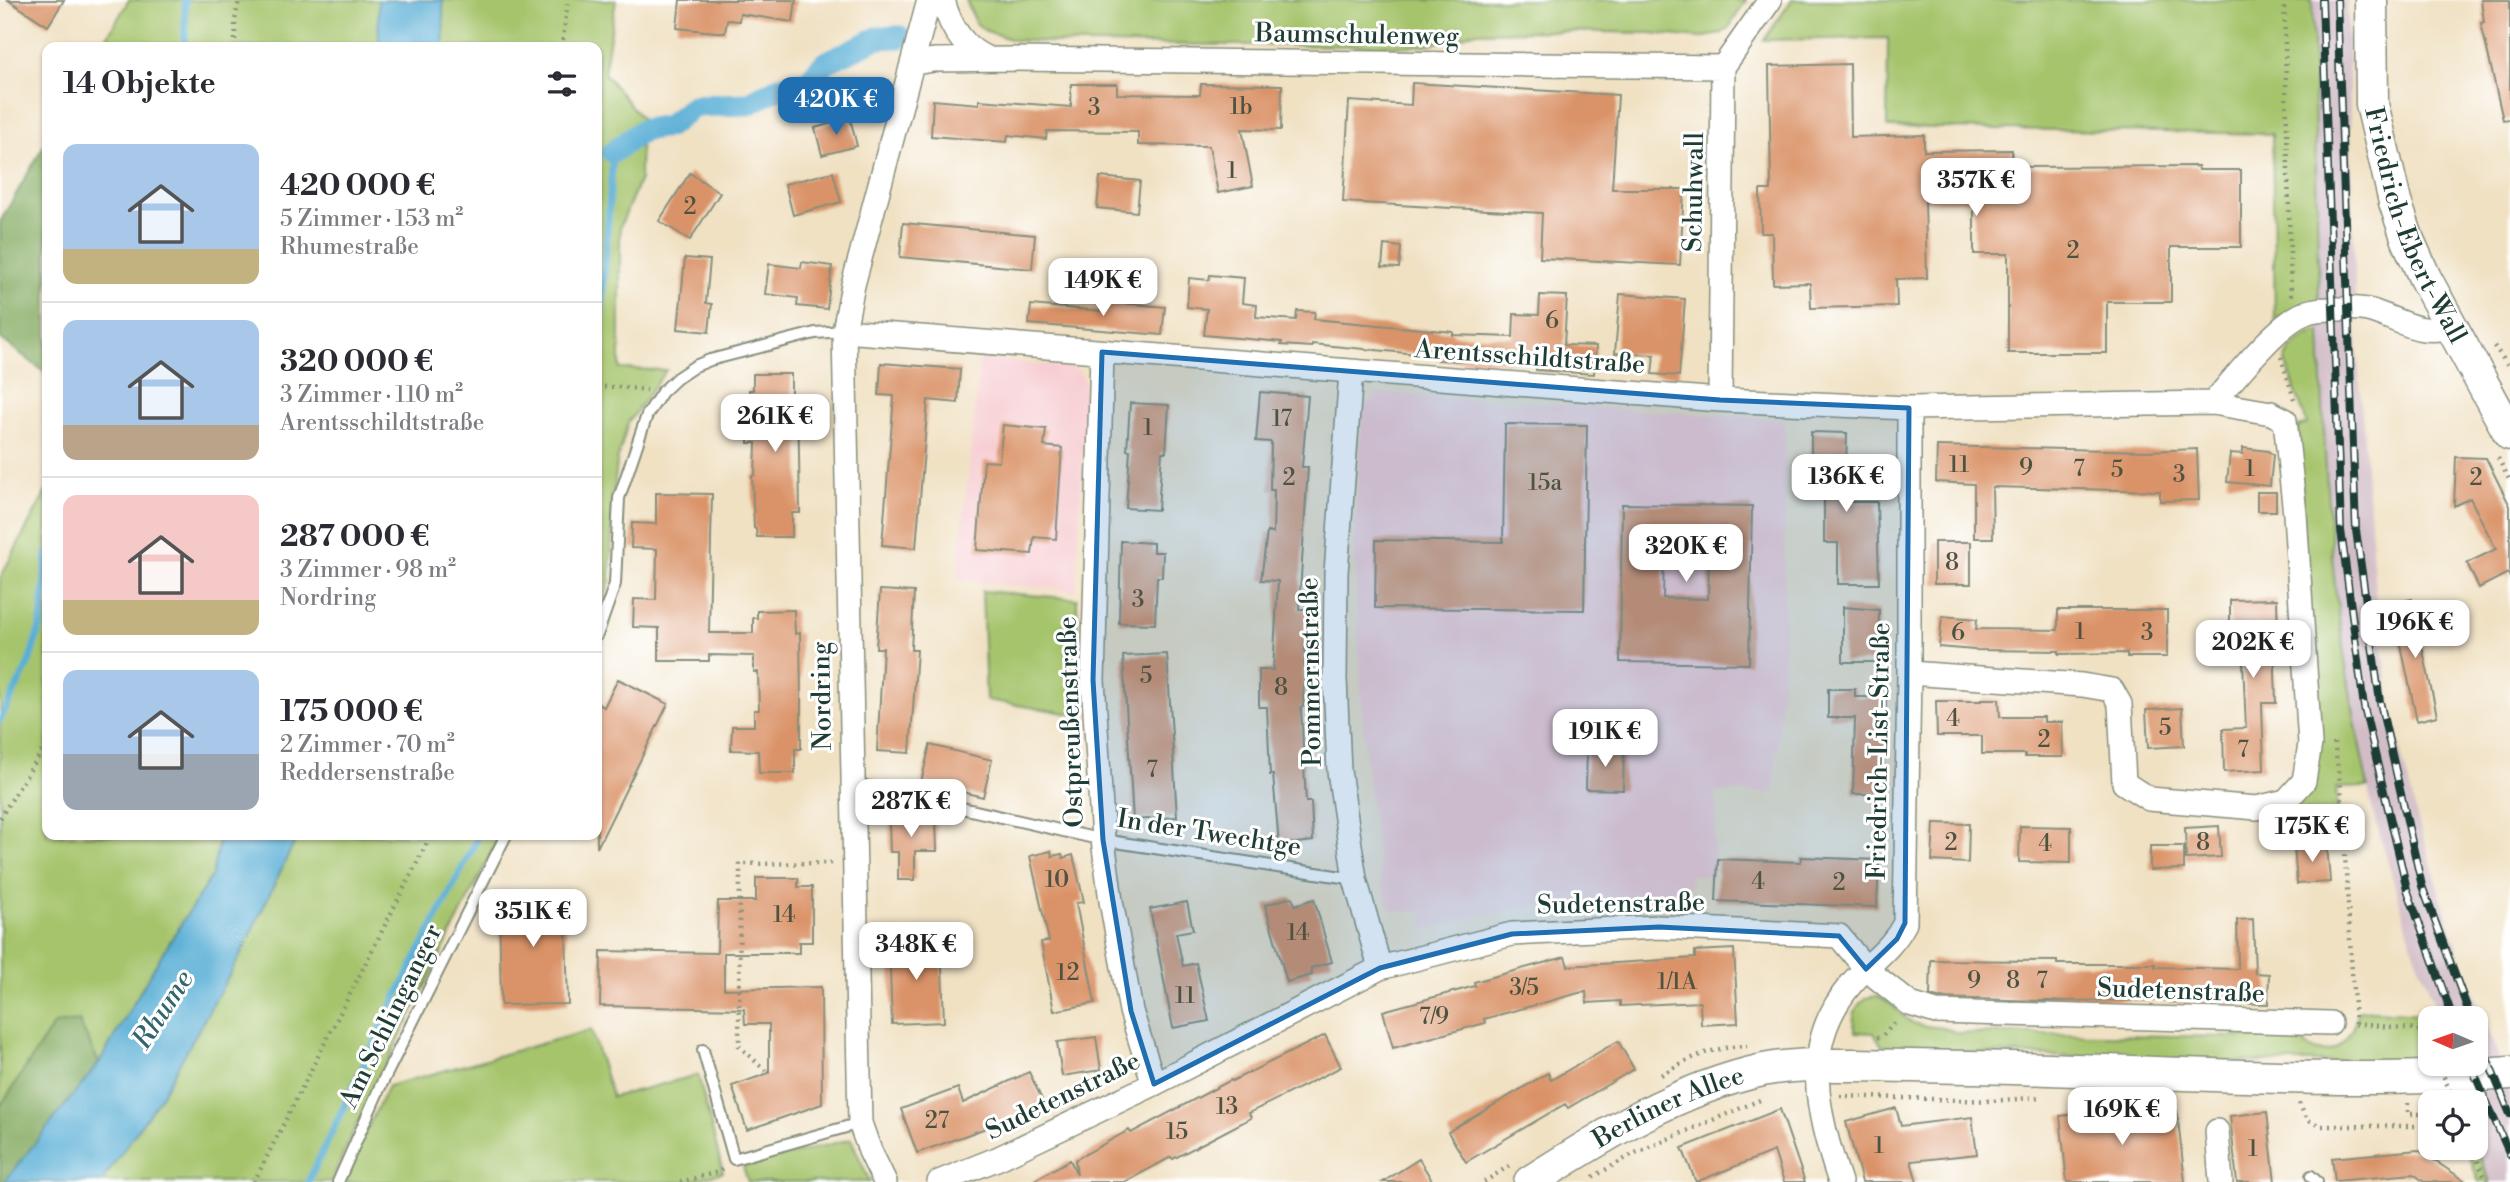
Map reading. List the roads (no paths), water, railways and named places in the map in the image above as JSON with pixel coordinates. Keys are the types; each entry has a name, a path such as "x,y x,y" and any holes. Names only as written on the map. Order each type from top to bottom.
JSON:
{"main road":[{"name":"Friedrich-Ebert-Wall","path":"2371,0 2372,103 2385,162 2408,240 2452,326 2501,397 2510,434"},
{"name":"Berliner Allee","path":"1530,1182 1608,1132 1674,1098 1761,1070 1817,1065 2035,1068 2317,1079 2418,1065"},
{"name":"Berliner Allee","path":"2488,1070 2510,1073"}],"street":[{"name":"Nordring","path":"885,1182 860,1124 844,331 853,285 929,0"},
{"path":"943,0 958,36 978,55 989,59"},
{"path":"1723,67 1770,0"},
{"name":"Baumschulenweg","path":"914,63 989,59 1723,67"},
{"name":"Schuhwall","path":"1720,400 1723,67"},
{"path":"2213,403 2291,320 2305,312 2348,309 2378,313 2404,325 2437,331 2452,326"},
{"name":"Arentsschildtstraße","path":"844,331 1720,400 1909,408 2213,403 2271,413 2285,421 2295,514 2310,744 2304,781 2286,801 2257,808 2148,799 2124,783 2120,704 2112,690 2082,685 1909,673"},
{"name":"Ostpreußenstraße","path":"1102,352 1093,680 1102,840 1131,1011 1154,1084"},
{"name":"Pommernstraße","path":"1351,372 1336,573 1335,679 1339,771 1355,879 1380,968"},
{"name":"Friedrich-List-Straße","path":"1840,1182 1819,1112 1817,1065 1823,1034 1843,993 1897,939 1905,923 1909,408"},
{"name":"Sudetenstraße","path":"939,1182 999,1158 1154,1084 1380,968 1512,934 1659,927 1839,936 1866,969 1910,1004 1936,1012 2330,1023"},
{"path":"2217,1130 2221,1182"}],"lane":[{"path":"602,621 615,584 619,498 647,415 662,393 677,378 710,359 815,333 844,331"},
{"name":"In der Twechtge","path":"852,783 1102,840 1355,879"},
{"name":"Am Schlinganger","path":"338,1182 380,1087 504,840"},
{"path":"703,1050 734,1159 860,1124"}],"water":[{"path":"378,0 443,0 444,42 379,42"},
{"name":"Rhume","path":"219,840 296,840 240,956 160,1098 101,1182 4,1182 99,1063 159,959 212,875"}],"waterway":[{"path":"185,0 185,42"},
{"path":"613,152 643,130 669,126 693,106 748,104 780,87 807,82 825,63 877,38 900,37"},
{"path":"602,304 613,152"},
{"path":"0,720 28,665 42,612"},
{"path":"308,1182 390,1010 476,840"}],"railway":[{"path":"2322,0 2341,530 2364,707 2407,889 2449,1006"},
{"path":"2337,0 2356,530 2380,702 2422,886 2467,1006"},
{"path":"2488,1061 2510,1114"},
{"path":"2475,1076 2510,1155"}]}
